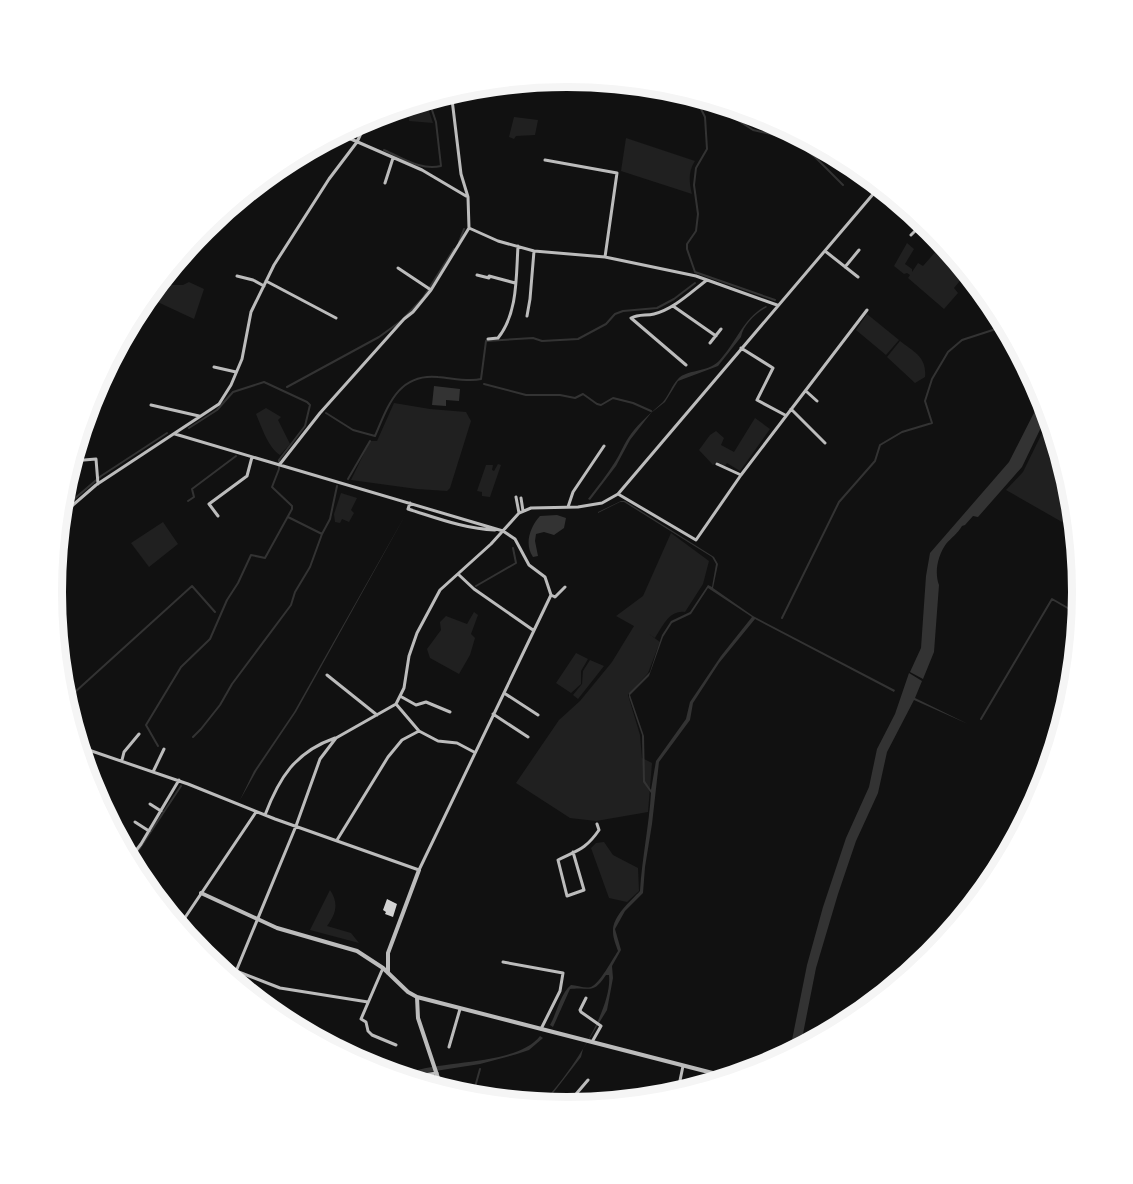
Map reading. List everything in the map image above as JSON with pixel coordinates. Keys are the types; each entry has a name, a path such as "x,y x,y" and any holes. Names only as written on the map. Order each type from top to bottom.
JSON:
{"street":[{"path":"280,464 322,411 404,319 413,312 430,290 469,228 468,197 461,174 452,100"},
{"path":"69,509 98,484 219,404 231,385 242,359 251,312 274,265 328,179 357,142 363,130"},
{"path":"347,137 422,170 468,197"},
{"path":"385,183 393,158"},
{"path":"545,160 617,173 605,257"},
{"path":"265,815 272,795 292,764 324,742 336,738 396,704 404,688 409,656 417,633 440,590 521,512 531,508 602,503 618,494 876,192"},
{"path":"469,228 498,241 534,251 605,257 707,280 778,305"},
{"path":"911,235 917,229"},
{"path":"488,339 498,338 510,317 518,246"},
{"path":"845,267 859,250"},
{"path":"526,316 530,299 534,251"},
{"path":"825,251 858,277"},
{"path":"398,268 430,290"},
{"path":"237,276 253,280 264,286"},
{"path":"477,276 489,278 489,276 515,283"},
{"path":"686,364 631,318 636,315 654,314 673,306 707,280"},
{"path":"266,281 336,318"},
{"path":"673,306 716,336"},
{"path":"618,494 696,540 785,415 807,392 867,310"},
{"path":"710,343 721,329"},
{"path":"741,348 773,368 757,400 785,415"},
{"path":"214,367 236,372"},
{"path":"807,392 817,401"},
{"path":"151,405 200,417"},
{"path":"791,409 825,443"},
{"path":"174,434 501,530 515,539 530,565 545,578 551,595 419,870 388,953 388,974"},
{"path":"568,507 573,492 604,446"},
{"path":"218,516 209,504 247,476 252,456"},
{"path":"79,460 96,459 98,484"},
{"path":"717,464 741,475"},
{"path":"516,497 521,512"},
{"path":"521,498 521,512"},
{"path":"410,503 408,509 426,515 475,529 501,530"},
{"path":"458,574 474,589 534,630"},
{"path":"551,595 555,597 565,587"},
{"path":"327,675 376,716"},
{"path":"504,693 538,715"},
{"path":"400,696 416,705 426,702 450,712"},
{"path":"396,704 419,730 438,741 457,743 474,753"},
{"path":"493,714 528,737"},
{"path":"337,840 388,757 402,740 419,730"},
{"path":"122,760 124,752 139,734"},
{"path":"336,738 320,759 296,826 236,971 280,988 368,1002"},
{"path":"153,772 164,748"},
{"path":"87,749 179,780 256,812 419,870"},
{"path":"134,852 179,780"},
{"path":"150,804 161,811"},
{"path":"183,920 256,812"},
{"path":"135,822 149,831"},
{"path":"573,852 584,890 567,896 558,860 573,852 588,846 599,830 597,824"},
{"path":"201,893 258,921 347,947 364,955 417,997 716,1074"},
{"path":"503,962 563,973 560,991 541,1029"},
{"path":"383,969 361,1019 368,1025 368,1031 372,1035 396,1045"},
{"path":"417,997 418,1018 439,1081"},
{"path":"586,998 581,1012 601,1026 592,1042"},
{"path":"449,1047 460,1009"},
{"path":"679,1084 683,1066"},
{"path":"421,1075 437,1073"},
{"path":"574,1097 588,1080"}],"shaded area":[{"path":"428,107 433,123 409,121 410,112"},
{"path":"514,117 538,120 535,135 516,136 514,139 509,137"},
{"path":"626,138 695,161 690,177 692,194 621,171"},
{"path":"907,243 914,249 905,264 912,269 912,272 918,263 923,266 937,250 962,279 954,288 958,293 944,309 908,278 910,275 904,274 894,266"},
{"path":"189,282 204,289 194,319 155,301 166,285 183,285"},
{"path":"766,306 747,324 741,337 718,366 678,381 665,402 651,413 630,440 616,466 590,500 588,499 612,467 631,434 650,413 663,402 678,379 719,361 746,323 758,311"},
{"path":"867,314 899,340 886,355 856,330"},
{"path":"900,341 915,352 924,364 925,377 915,383 887,357"},
{"path":"434,386 460,389 459,401 446,400 446,406 432,405"},
{"path":"394,403 466,412 471,421 450,488 447,491 351,480 370,441 377,441"},
{"path":"266,408 281,417 278,420 290,444 280,455 269,442 256,414"},
{"path":"1036,408 1043,424 1022,467 978,517 973,516 962,526 941,553 937,569 939,585 934,652 923,679 910,672 921,648 926,576 930,553 1009,462"},
{"path":"755,418 770,429 740,471 727,463 724,467 717,462 713,465 699,450 710,435 716,431 724,438 721,445 734,452"},
{"path":"1044,428 1062,493 1067,525 1006,490 1023,472"},
{"path":"498,464 501,465 490,497 482,496 482,492 477,491 486,465 493,465 492,470 494,471"},
{"path":"341,493 357,498 351,510 354,513 349,522 342,519 340,523 335,522 334,514"},
{"path":"625,501 714,557 718,564 713,588 753,616 895,690 894,692 755,619 719,663 693,703 690,720 659,762 643,893 625,911 615,929 621,950 612,966 613,978 607,1010 583,1049 581,1057 549,1096 586,1044 596,1025 604,1007 609,975 606,975 594,988 570,989 553,1027 550,1025 561,998 571,985 591,987 602,976 618,951 613,934 616,920 640,891 651,793 643,782 642,735 629,693 650,672 662,635 671,621 690,612 708,585 712,587 716,564 712,557 624,502 598,513","holes":["708,588 752,617 721,656 690,702 686,719 656,761 651,790 645,781 644,736 630,695 649,676 663,637 672,623 691,614"]},
{"path":"407,512 296,712 240,800 254,771 294,712"},
{"path":"557,515 566,518 564,528 554,535 544,532 536,534 538,556 533,557 529,547 529,536 533,525 540,516"},
{"path":"163,522 178,544 149,567 131,543"},
{"path":"671,533 709,561 703,584 685,612 671,616 655,638 649,634 660,642 648,673 628,695 640,735 642,758 652,763 648,812 596,821 570,818 516,783 559,720 580,701 612,662 634,626 616,616 643,596"},
{"path":"474,612 478,615 471,634 475,638 470,655 459,674 430,658 427,649 441,630 440,622 446,616 467,624"},
{"path":"576,653 588,659 581,671 581,684 571,693 556,683"},
{"path":"590,660 604,666 578,699 573,695 582,684 583,671"},
{"path":"909,673 922,681 915,698 968,724 914,700 887,752 878,793 856,841 838,894 816,968 802,1038 791,1044 807,965 823,907 846,838 869,787 877,749 895,714"},
{"path":"604,842 613,855 638,868 639,891 627,902 609,898 591,848 596,843"},
{"path":"330,890 335,899 335,908 333,917 327,926 351,933 359,943 310,930"},
{"path":"540,1036 543,1038 529,1050 480,1064 417,1074 405,1070 411,1072 498,1057 529,1045"}],"building":[{"path":"387,899 397,904 393,917 385,914 383,910"}],"waterway":[{"path":"699,105 705,117 707,149 696,168 694,185 698,214 696,231 687,244 695,272 775,300"},
{"path":"384,150 426,167 441,166 436,122 431,106"},
{"path":"727,113 753,130 784,137 798,144 815,157 843,185"},
{"path":"459,242 464,229"},
{"path":"405,317 423,298 454,249"},
{"path":"326,413 353,430 375,436 396,394 413,380 424,377 481,379 486,341 533,338 542,341 578,339 606,324 615,314 623,311 657,308 674,299 695,283"},
{"path":"287,387 379,337 401,321"},
{"path":"782,618 839,502 875,461 880,445 902,432 932,423 925,401 932,379 948,352 962,340 997,329"},
{"path":"158,746 146,725 181,667 210,639 227,600 251,555 265,558 292,509 292,506 272,487 279,469 279,460 305,426 310,405 264,382 233,392 217,410 189,428"},
{"path":"484,384 526,395 560,395 575,398 583,394 601,405 613,398 651,411"},
{"path":"69,503 101,476 167,433"},
{"path":"348,479 370,441"},
{"path":"188,501 194,497 192,489 236,456"},
{"path":"193,737 220,705 232,684 291,605 330,519 337,486"},
{"path":"288,517 322,534"},
{"path":"476,586 516,563 513,548"},
{"path":"72,695 192,586 215,612"},
{"path":"981,719 1052,599 1071,610"},
{"path":"136,855 181,786"},
{"path":"342,1040 376,1060 403,1070"},
{"path":"475,1088 480,1069"}]}
